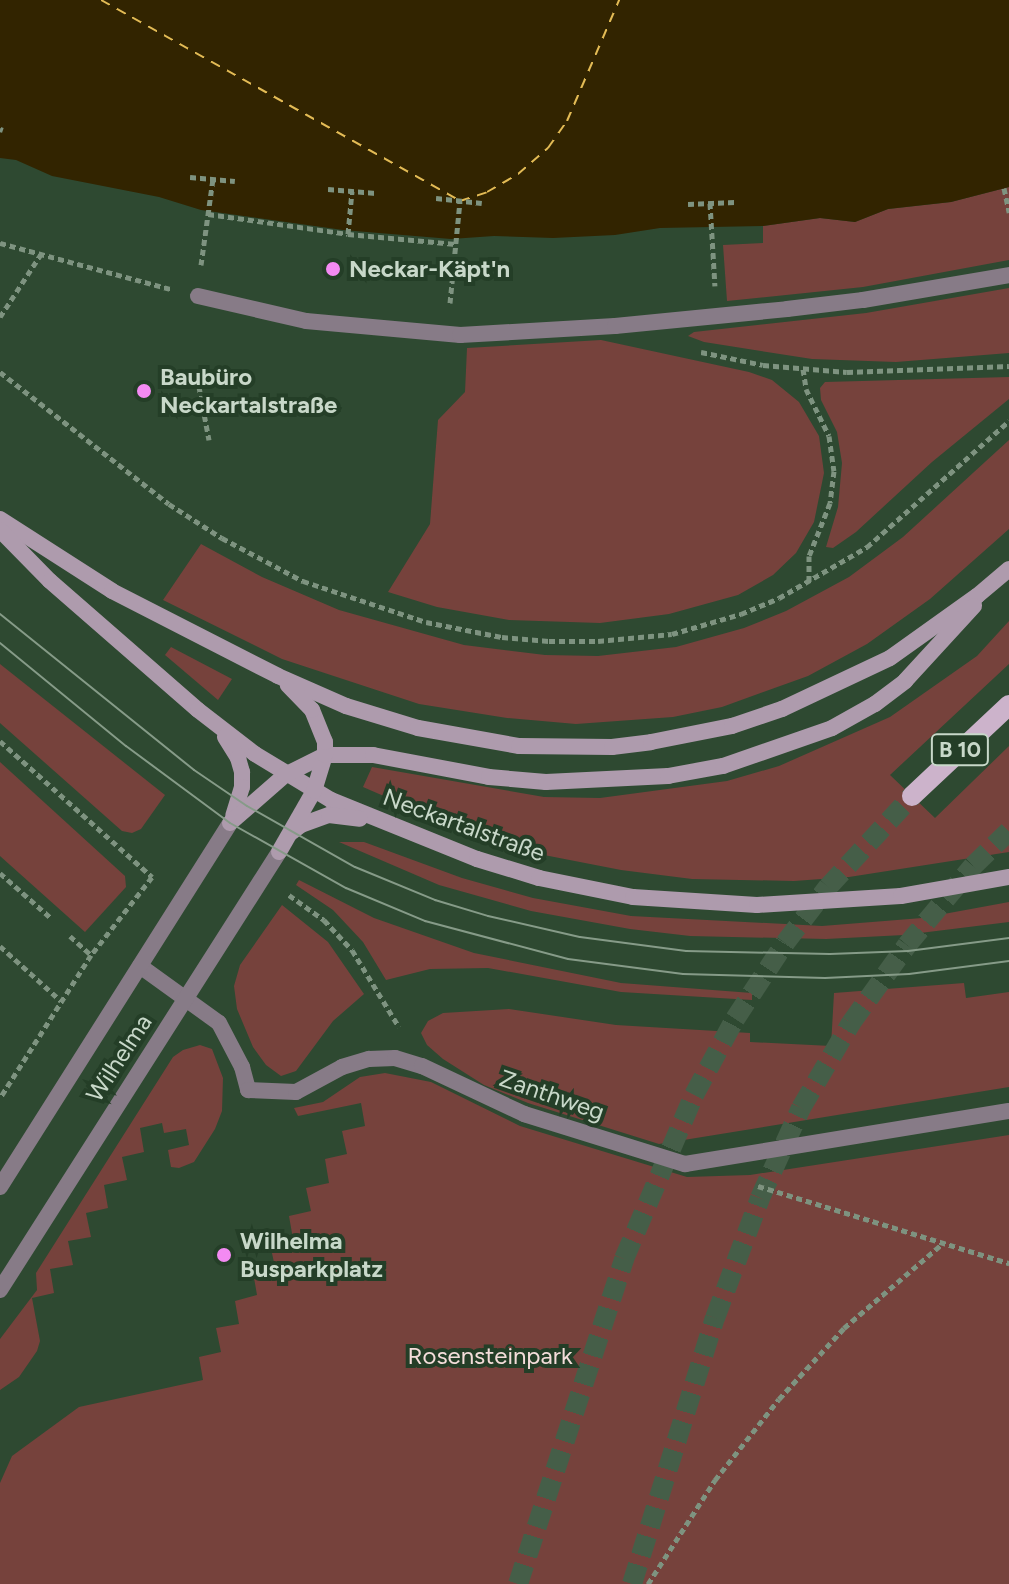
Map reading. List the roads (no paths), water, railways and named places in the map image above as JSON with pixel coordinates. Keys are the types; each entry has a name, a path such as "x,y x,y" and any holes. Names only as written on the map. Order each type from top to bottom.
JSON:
{"main road":[{"path":"0,519 112,591 278,676 346,706 462,739 567,748 651,742 732,726 782,709 857,675 913,643 1008,569"},
{"name":"Neckartalstraße","path":"0,530 50,581 198,710 285,775 440,847 539,878 633,897 688,902 808,904 882,898 1009,877"},
{"path":"230,823 285,775 325,755 373,755 489,777 546,782 627,780 723,766 832,728 875,704 935,651 1008,569"},
{"path":"278,676 312,710 320,726 325,755 314,791 279,852"},
{"name":"B 10","path":"912,796 1009,705"},
{"path":"198,710 221,732 238,758 242,787 230,823"},
{"path":"291,833 301,825 329,815 392,827"}],"lane":[{"path":"198,296 306,321 460,335 615,326 787,309 863,300 1009,275"},
{"name":"Wilhelma","path":"0,1187 230,823"},
{"name":"Wilhelma","path":"0,1290 279,852"},
{"name":"Zanthweg","path":"140,966 213,1017 224,1030 242,1067 248,1090 296,1092 342,1067 369,1059 395,1058 422,1066 524,1114 685,1164 1009,1111"}],"tunnel":[{"path":"518,1584 624,1259 694,1095 735,1019 785,943 828,887 912,796"},
{"path":"632,1584 715,1318 760,1198 801,1108 851,1023 907,945 973,866 1009,831"}],"tram line":[{"path":"0,614 194,770 247,806 355,867 435,900 580,937 686,951 830,954 908,951 1009,938"},
{"path":"0,643 126,746 230,823 346,888 425,921 568,959 683,974 825,978 909,974 1009,961"}],"place":[{"name":"Neckar-Käpt'n","path":"333,269"},
{"name":"Baubüro Neckartalstraße","path":"144,391"},
{"name":"Wilhelma Busparkplatz","path":"224,1255"}],"park label":[{"name":"Rosensteinpark","path":"490,1356"}]}
